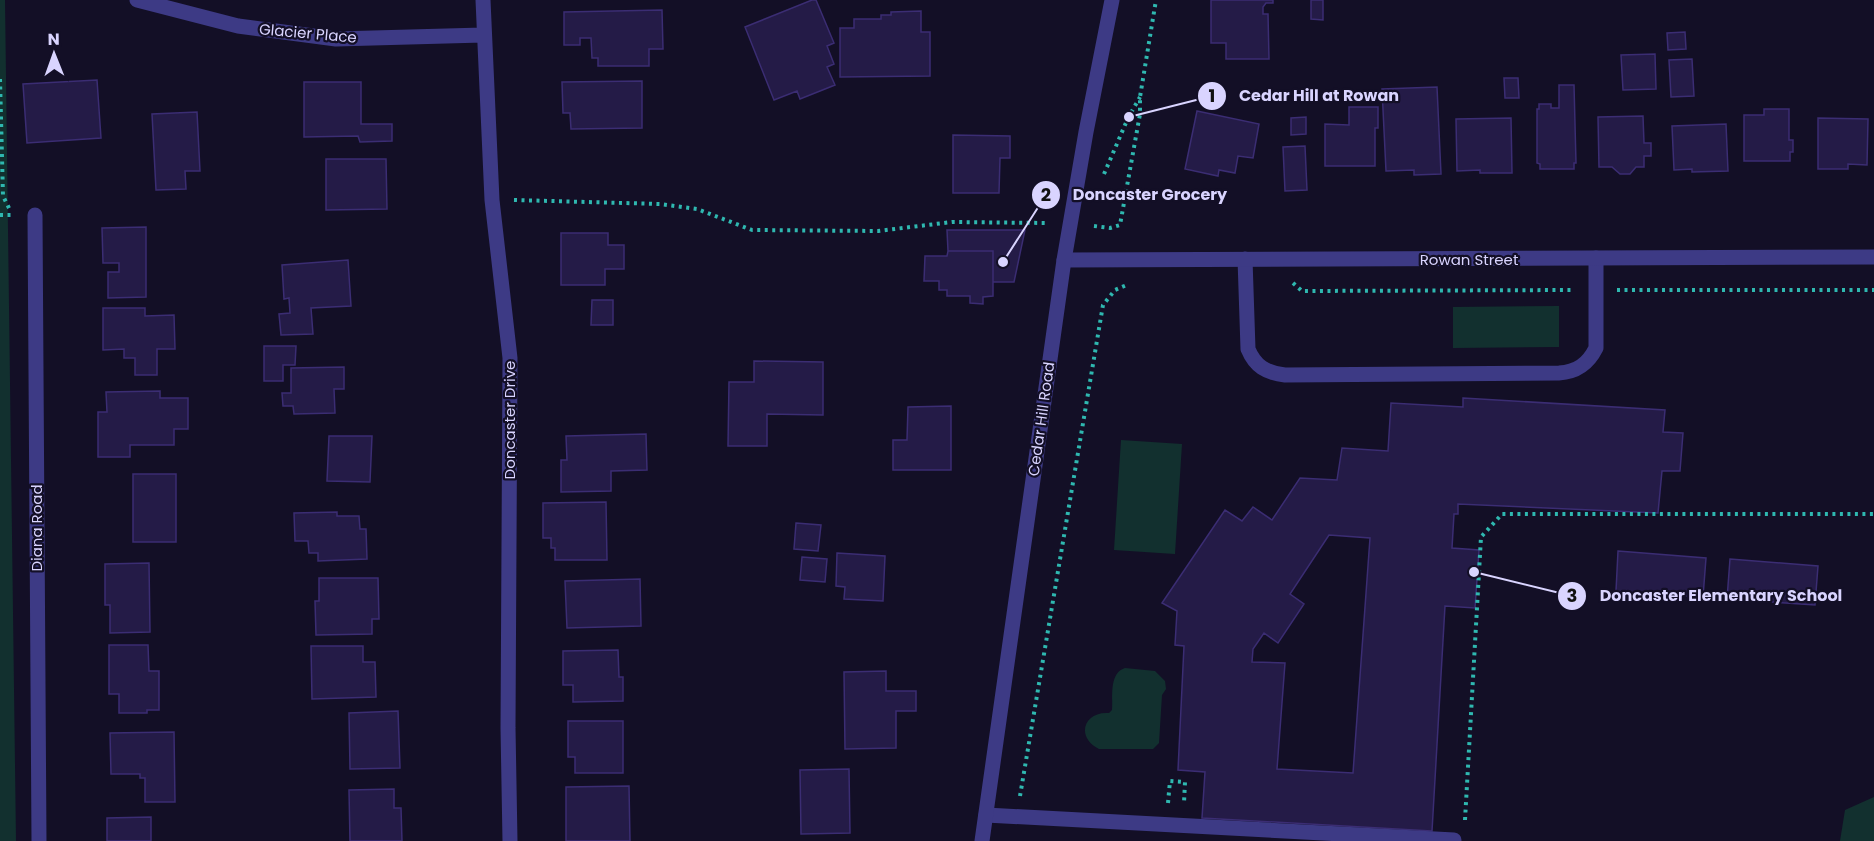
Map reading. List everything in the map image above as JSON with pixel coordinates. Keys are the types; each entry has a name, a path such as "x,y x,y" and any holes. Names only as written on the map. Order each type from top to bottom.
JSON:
{"street":[{"name":"Glacier Place","path":"137,0 238,26 336,39 483,35"},
{"name":"Doncaster Drive","path":"483,0 492,200 510,358 508,728 510,841"},
{"name":"Cedar Hill Road","path":"982,841 1064,260 1086,132 1113,0"},
{"name":"Diana Road","path":"35,215 39,841"},
{"name":"Rowan Street","path":"1064,260 1874,257"},
{"path":"1245,259 1247,339 1252,358 1266,371 1275,374 1308,375 1559,373 1577,369 1592,357 1597,338 1596,258"},
{"path":"986,814 1454,840"}],"path":[{"path":"1110,228 1120,225 1140,114 1140,97 1156,0"},
{"path":"0,79 3,196 13,215"},
{"path":"1101,183 1128,118 1140,97"},
{"path":"492,200 660,204 697,208 752,230 878,231 952,222 1070,224"},
{"path":"1465,821 1481,537 1502,514 1874,513"},
{"path":"1170,781 1185,782 1183,806"}],"green space":[{"path":"0,0 5,0 16,841 0,841"},
{"path":"1559,306 1559,347 1453,348 1453,307"},
{"path":"1121,440 1182,444 1175,554 1114,550"},
{"path":"1125,668 1155,671 1165,681 1159,743 1153,749 1099,749 1087,738 1085,732 1089,720 1100,713 1109,713 1112,710 1114,680 1116,675"},
{"path":"1874,797 1874,841 1840,841 1845,810"}],"building":[{"path":"816,0 834,43 827,46 834,64 827,67 835,85 800,99 797,91 774,100 745,27"},
{"path":"1211,0 1273,0 1273,3 1266,3 1263,7 1263,14 1268,14 1269,59 1226,59 1226,43 1211,43"},
{"path":"1311,0 1323,0 1323,20 1311,19"},
{"path":"662,10 663,49 649,49 649,66 598,66 598,58 592,58 591,38 580,38 580,45 564,45 564,12"},
{"path":"921,11 921,32 930,32 930,76 840,77 840,28 854,28 854,19 881,19 881,15 891,15 891,12"},
{"path":"1685,32 1686,49 1668,50 1667,33"},
{"path":"1655,54 1656,89 1623,90 1621,55"},
{"path":"1692,59 1694,96 1671,97 1669,60"},
{"path":"1504,78 1518,78 1519,98 1505,98"},
{"path":"97,80 101,138 27,143 23,84"},
{"path":"642,81 642,128 571,129 570,113 563,113 562,82"},
{"path":"304,82 361,82 361,124 392,124 392,141 360,142 358,136 304,137"},
{"path":"1559,85 1574,85 1576,163 1574,163 1574,169 1540,169 1540,164 1537,163 1537,109 1539,109 1539,104 1551,104 1551,108 1559,108"},
{"path":"1437,87 1441,174 1414,175 1414,170 1386,171 1382,89"},
{"path":"1349,107 1378,107 1378,128 1375,128 1375,166 1325,166 1325,124 1349,125"},
{"path":"1764,109 1789,109 1789,140 1793,140 1790,161 1744,161 1744,115 1764,115"},
{"path":"1197,111 1259,124 1253,158 1238,156 1235,173 1219,170 1218,176 1185,169"},
{"path":"197,112 200,171 185,171 186,189 156,190 152,114"},
{"path":"1643,116 1644,143 1651,143 1651,156 1644,156 1644,167 1636,167 1630,174 1620,174 1612,167 1599,167 1598,117"},
{"path":"1306,117 1306,134 1291,135 1291,118"},
{"path":"1511,118 1512,173 1480,173 1480,170 1457,171 1456,119"},
{"path":"1818,118 1868,119 1867,165 1848,164 1848,169 1818,169"},
{"path":"1726,124 1728,171 1674,170 1672,126"},
{"path":"953,135 1010,136 1010,158 1000,158 999,193 953,193"},
{"path":"1305,146 1307,190 1285,191 1283,147"},
{"path":"326,159 386,159 387,209 326,210"},
{"path":"146,227 146,297 108,298 108,272 119,272 119,263 103,263 102,228"},
{"path":"947,230 1025,230 1014,282 993,282 993,251 948,251"},
{"path":"561,233 608,233 608,245 624,245 624,269 605,269 605,285 561,285"},
{"path":"948,251 993,251 993,296 983,297 983,304 970,303 970,296 947,296 947,290 939,290 939,281 924,281 925,256 947,256"},
{"path":"348,260 351,306 311,308 313,334 281,335 279,314 290,313 289,298 284,299 282,265"},
{"path":"592,300 613,300 613,325 591,325"},
{"path":"103,308 145,308 145,316 174,315 175,349 157,349 157,375 135,375 135,358 124,358 124,349 103,350"},
{"path":"264,346 296,346 295,365 283,365 283,381 264,381"},
{"path":"754,361 823,362 823,415 767,414 767,446 728,446 729,382 754,382"},
{"path":"344,367 344,389 334,389 335,413 294,414 293,406 283,406 282,393 291,393 291,368"},
{"path":"160,391 160,398 188,398 188,429 174,429 174,445 130,445 130,457 98,457 98,412 107,412 106,392"},
{"path":"1463,398 1665,410 1663,432 1683,433 1680,471 1662,471 1658,513 1458,504 1458,514 1454,514 1452,548 1479,550 1475,608 1445,606 1432,831 1202,818 1205,772 1178,770 1184,646 1175,645 1177,611 1162,603 1225,510 1242,521 1253,507 1272,520 1300,478 1337,480 1342,448 1388,451 1391,403 1463,407","holes":["1329,535 1370,538 1353,773 1277,769 1285,663 1252,662 1253,649 1264,633 1278,643 1304,604 1290,594"]},
{"path":"951,406 951,470 893,470 893,440 907,440 908,407"},
{"path":"646,434 647,470 611,471 611,491 561,492 561,460 567,460 566,436"},
{"path":"329,436 372,436 370,482 327,481"},
{"path":"133,474 176,474 176,542 133,542"},
{"path":"606,502 607,560 555,560 555,548 551,548 551,538 543,538 543,503"},
{"path":"337,512 337,516 359,516 360,529 366,529 367,559 318,561 318,553 309,553 308,541 295,541 294,513"},
{"path":"796,523 821,525 818,551 794,549"},
{"path":"1618,551 1706,558 1703,597 1616,591"},
{"path":"837,553 885,556 883,601 844,599 845,587 836,586"},
{"path":"802,557 827,559 825,582 800,580"},
{"path":"1730,559 1818,566 1815,605 1727,599"},
{"path":"149,563 150,632 110,633 110,605 105,605 105,564"},
{"path":"319,578 378,578 379,619 372,619 372,634 316,635 315,601 319,601"},
{"path":"640,579 641,626 567,628 565,581"},
{"path":"109,645 148,645 149,671 159,671 159,710 147,710 147,713 119,713 119,694 109,694"},
{"path":"311,646 363,646 363,662 375,662 376,697 312,699"},
{"path":"618,650 619,677 623,677 623,701 573,702 573,685 563,685 563,651"},
{"path":"886,671 886,691 916,691 916,711 896,711 896,748 845,749 844,672"},
{"path":"398,711 400,768 350,769 349,713"},
{"path":"568,721 623,721 623,773 575,773 575,757 568,757"},
{"path":"174,732 175,802 145,802 145,778 140,778 140,774 111,774 110,733"},
{"path":"849,769 850,833 801,834 800,770"},
{"path":"629,786 630,841 566,841 566,787"},
{"path":"394,789 394,808 401,808 402,841 350,841 349,790"},
{"path":"151,817 151,841 107,841 107,818"}],"place":[{"name":"Cedar Hill at Rowan","path":"1129,117"},
{"name":"Doncaster Grocery","path":"1003,262"},
{"name":"Doncaster Elementary School","path":"1474,572"}]}
